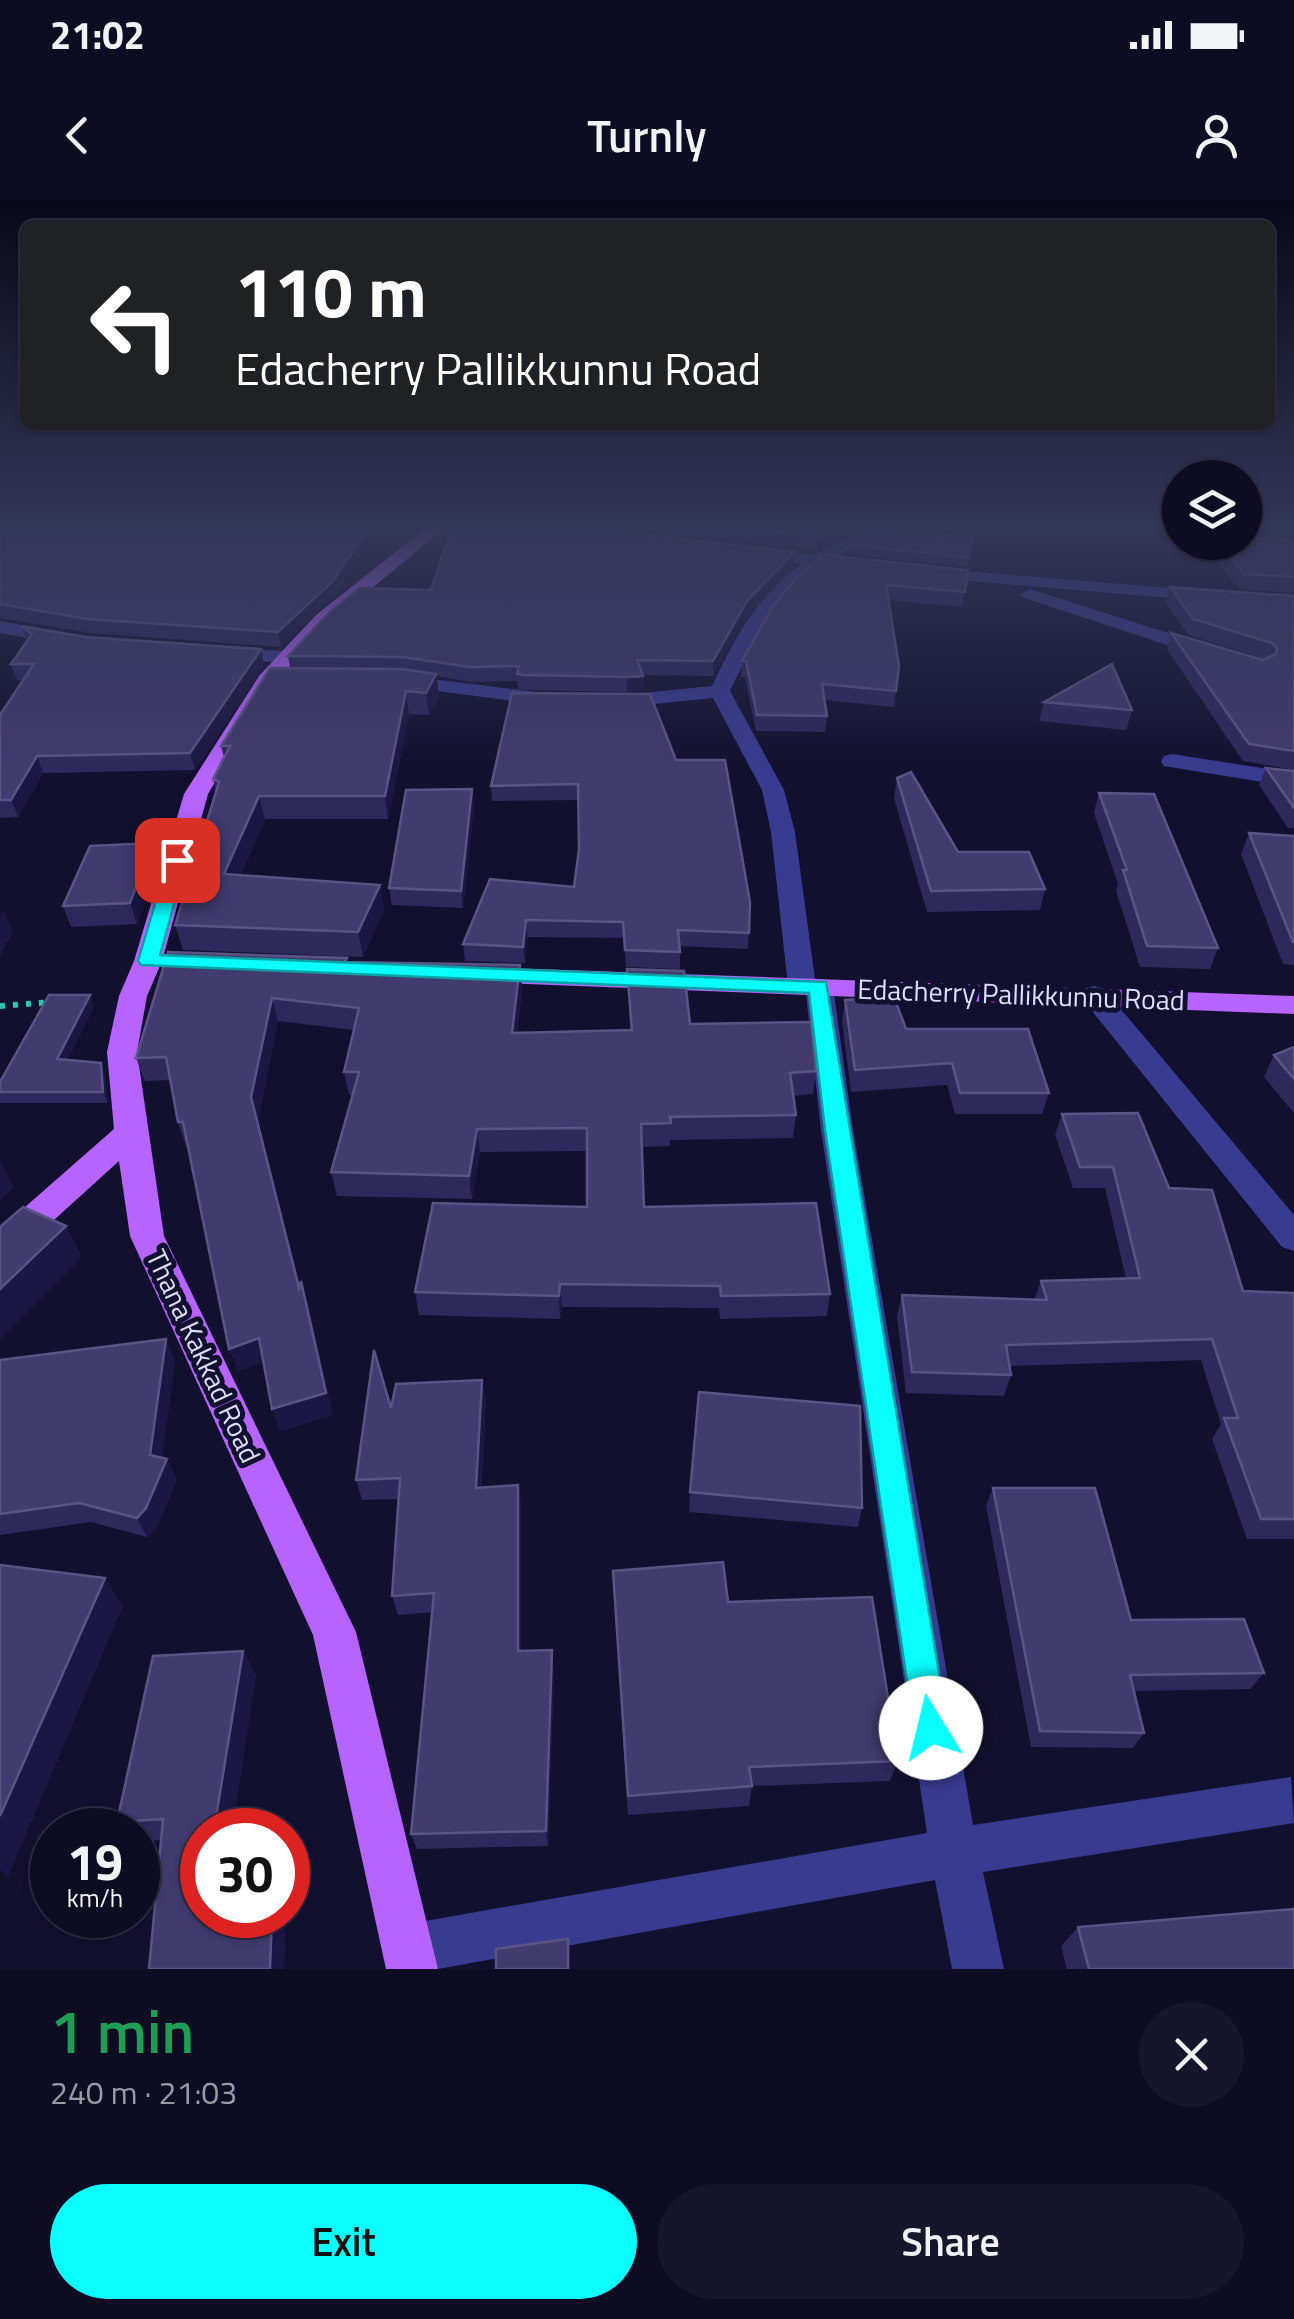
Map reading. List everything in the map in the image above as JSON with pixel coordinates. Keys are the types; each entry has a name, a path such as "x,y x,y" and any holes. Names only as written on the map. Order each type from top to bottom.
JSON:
{"main road":[{"name":"Thana Kakkad Road","path":"335,610 280,672 196,794 148,961 133,996 122,1052 147,1236 334,1632 410,1959"},
{"path":"148,961 184,962"},
{"name":"Edacherry Pallikkunnu Road","path":"451,975 1294,1005"},
{"path":"0,1249 130,1133"}],"street":[{"path":"720,691 755,620 766,610"},
{"path":"1080,610 1222,656"},
{"path":"4,633 91,643"},
{"path":"201,652 280,672"},
{"path":"386,680 525,700 628,702 720,691"},
{"path":"720,691 774,790 783,832 837,1130 954,1852 978,1969"},
{"path":"1172,761 1294,780"},
{"path":"1094,995 1294,1238"},
{"path":"410,1959 954,1852 1291,1802"}],"path":[{"path":"0,1006 57,1002"}],"building":[{"path":"32,610 302,610 278,632 87,619"},
{"path":"742,610 713,661 637,660 643,676 627,677 524,675 517,674 519,666 469,667 403,657 288,656 330,612"},
{"path":"771,610 890,610 899,666 896,691 822,684 827,716 757,715 746,661 742,661"},
{"path":"1186,610 1294,610 1294,751 1249,744 1171,633 1263,660 1276,654 1277,648 1272,643 1193,619"},
{"path":"21,626 86,637 261,649 190,753 37,756 11,800 0,800 0,715 34,664 11,664 32,634"},
{"path":"1112,664 1132,710 1044,702"},
{"path":"270,668 402,669 436,674 426,693 406,691 385,796 259,796 224,874 380,885 358,932 175,925 219,782 213,779 230,746 221,746"},
{"path":"512,693 650,694 676,760 725,760 750,902 749,933 678,930 680,952 625,950 623,922 526,920 523,947 463,944 490,879 574,887 579,849 578,784 491,786"},
{"path":"1266,768 1294,771 1294,808"},
{"path":"911,772 958,852 1029,852 1045,889 931,891 897,778"},
{"path":"472,789 461,891 389,888 406,790"},
{"path":"1099,793 1154,794 1218,948 1147,946 1123,870 1127,870"},
{"path":"1249,833 1294,836 1294,942 1293,942"},
{"path":"153,843 130,903 63,906 90,846"},
{"path":"168,952 347,958 345,962 520,965 512,1033 632,1030 627,969 684,971 690,1024 811,1022 816,1071 790,1073 796,1115 670,1117 671,1123 641,1124 644,1207 816,1203 830,1294 721,1296 720,1286 560,1284 559,1296 415,1292 433,1203 587,1207 587,1128 477,1129 469,1176 331,1172 359,1072 344,1072 359,1008 272,998 251,1097 299,1288 301,1281 326,1393 272,1409 259,1338 229,1349 166,1057 136,1058"},
{"path":"49,995 90,995 57,1059 101,1063 103,1092 0,1092 0,1082"},
{"path":"894,997 906,1029 1028,1029 1049,1093 960,1093 952,1063 855,1070 845,1000"},
{"path":"1294,1047 1294,1079 1274,1055"},
{"path":"1138,1113 1169,1188 1212,1190 1243,1291 1294,1293 1294,1519 1261,1519 1224,1418 1238,1418 1212,1339 1006,1345 1011,1375 912,1372 902,1295 1047,1300 1041,1281 1140,1278 1113,1167 1080,1167 1062,1114"},
{"path":"23,1207 66,1226 0,1289 0,1227"},
{"path":"166,1339 150,1455 167,1459 146,1508 137,1518 79,1503 0,1514 0,1360"},
{"path":"374,1350 391,1408 396,1384 482,1380 476,1488 518,1485 518,1651 552,1650 546,1831 411,1834 434,1593 392,1596 400,1478 356,1480"},
{"path":"699,1392 860,1406 862,1508 690,1492"},
{"path":"993,1488 1095,1488 1131,1620 1244,1619 1264,1673 1130,1675 1144,1733 1040,1731"},
{"path":"723,1562 728,1602 872,1597 898,1761 749,1767 752,1786 628,1796 613,1571"},
{"path":"0,1565 105,1578 0,1816"},
{"path":"243,1651 218,1808 180,1808 180,1938 271,1938 270,1969 149,1969 152,1938 160,1938 163,1819 160,1808 120,1808 153,1656"},
{"path":"1294,1909 1294,1969 1089,1969 1078,1927"},
{"path":"568,1939 568,1969 496,1969 496,1949"}],"route":[{"path":"177,860 148,961 819,987 837,1130 931,1728"}]}
